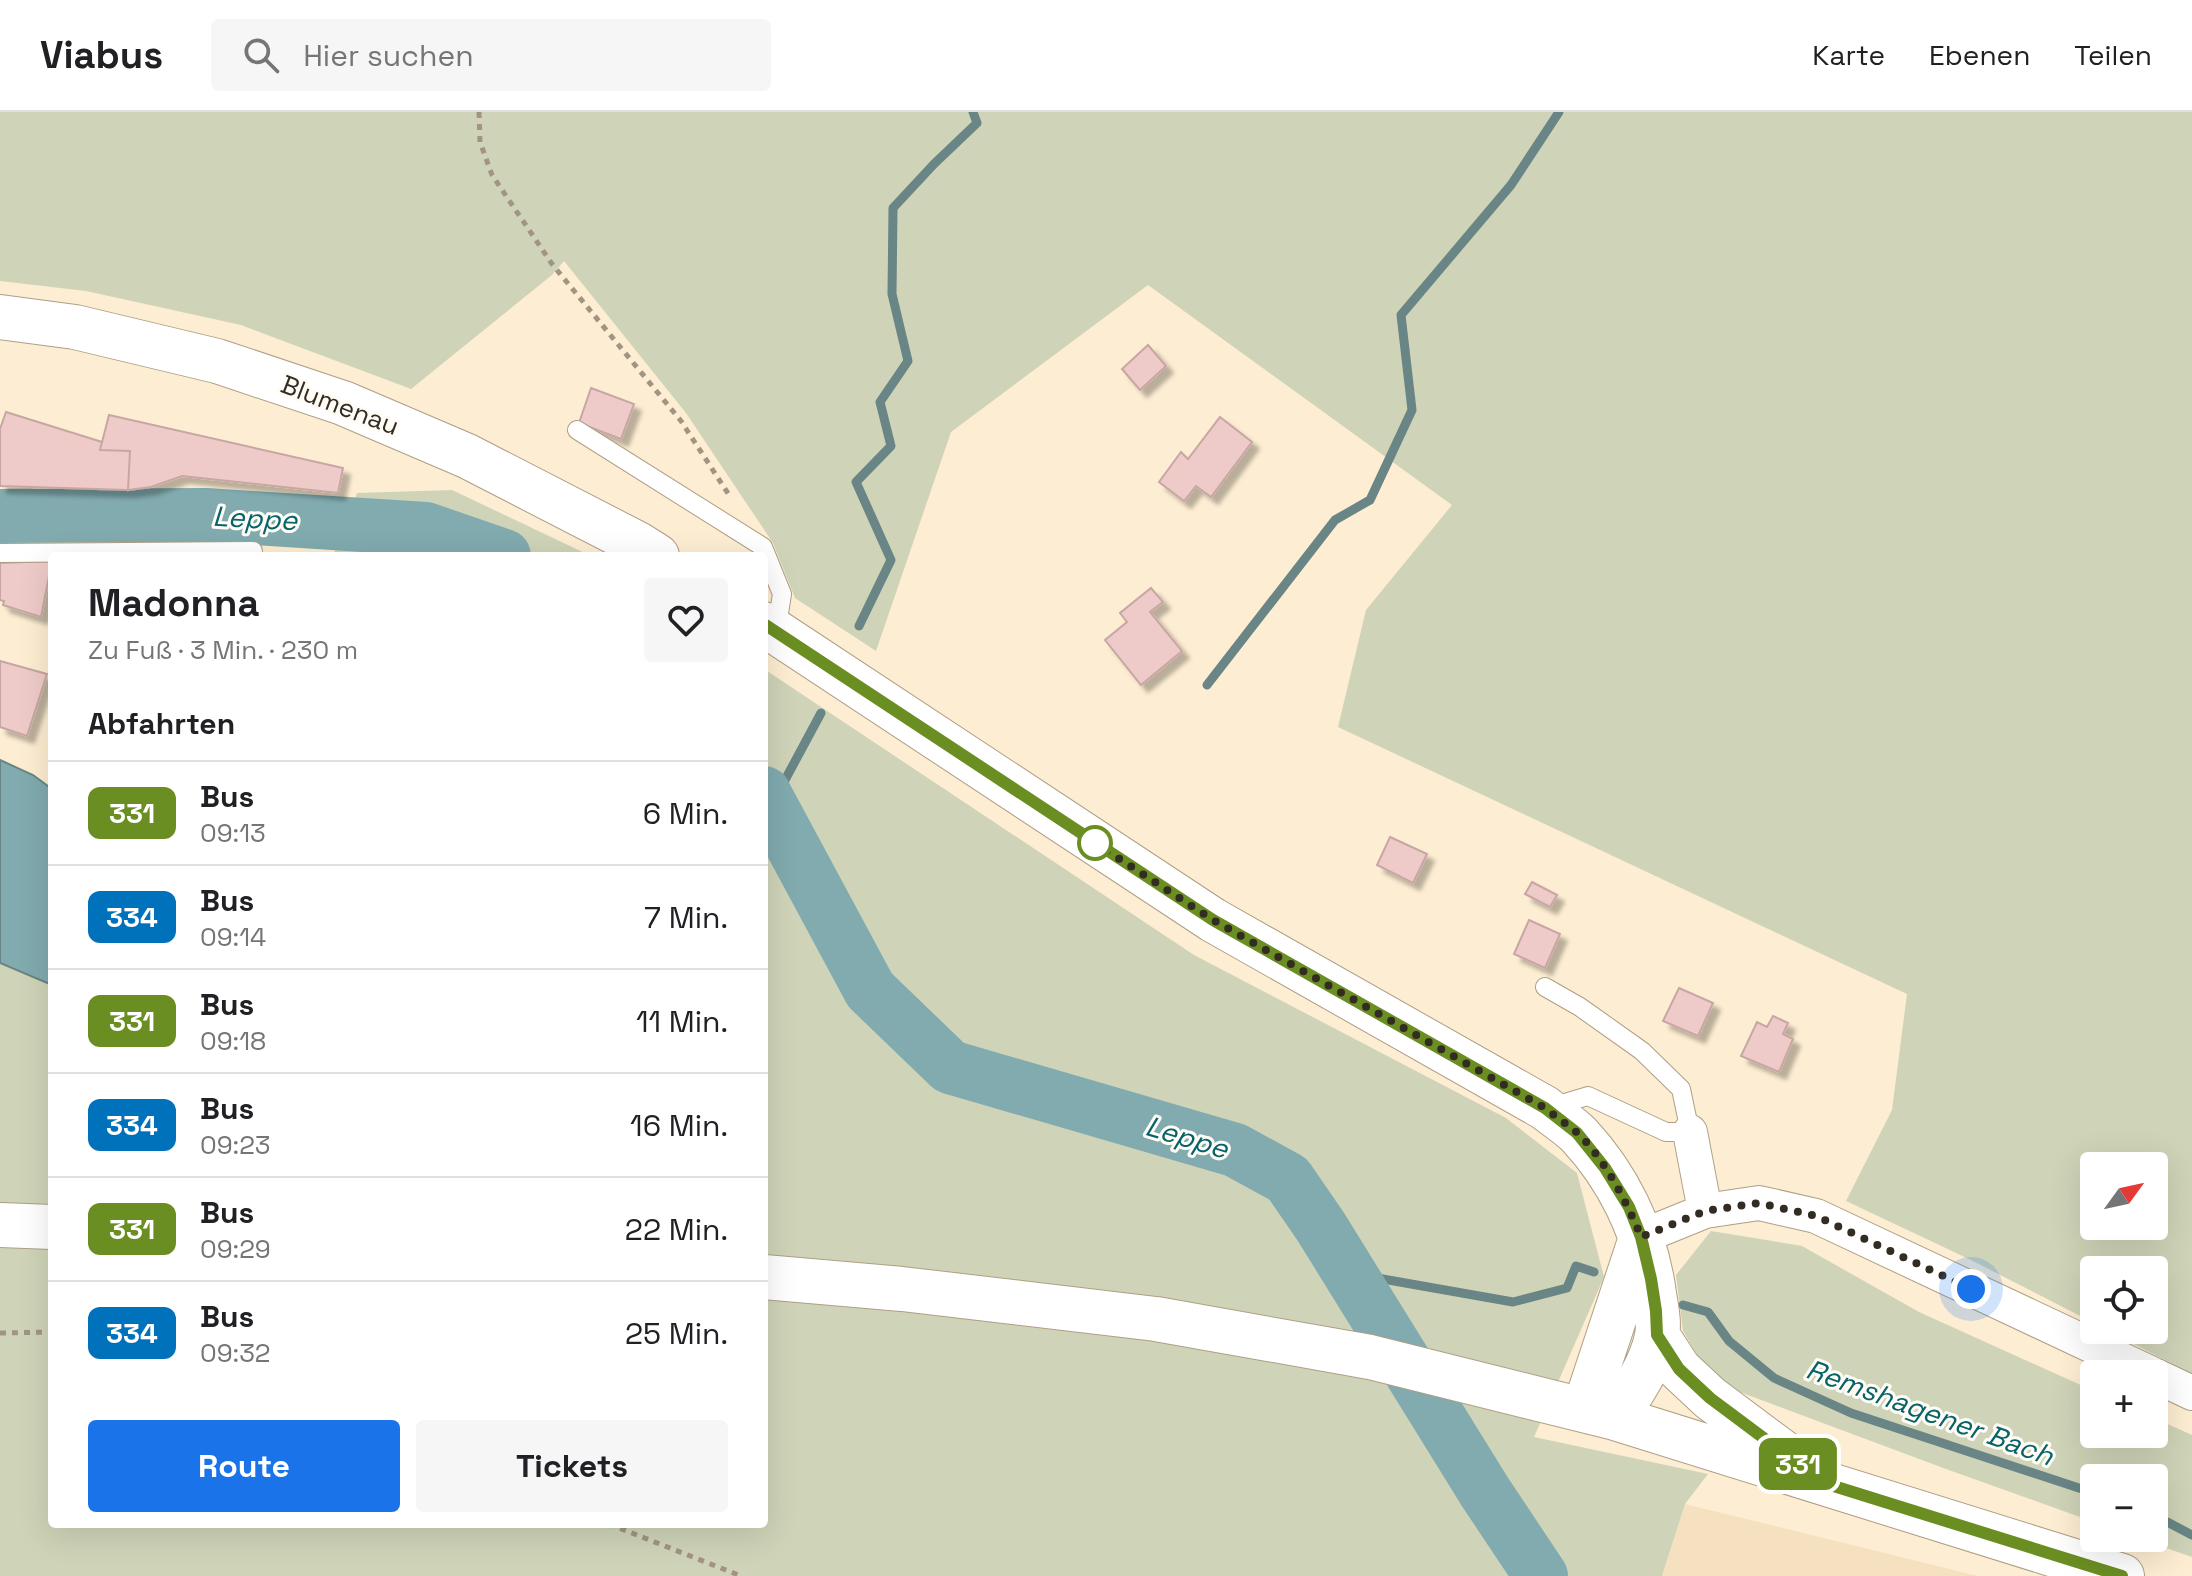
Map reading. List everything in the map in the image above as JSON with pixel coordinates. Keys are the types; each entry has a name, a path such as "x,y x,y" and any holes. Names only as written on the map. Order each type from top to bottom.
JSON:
{"main road":[{"name":"Blumenau","path":"0,317 75,327 217,361 343,403 467,456 651,552"},
{"path":"770,628 1213,920 1545,1108 1577,1133 1605,1168 1629,1207 1641,1237 1656,1311 1657,1335 1636,1387 1600,1414"},
{"path":"0,1225 48,1227"},
{"path":"1600,1414 1641,1237"},
{"path":"768,1277 902,1289 1156,1319 1370,1357 1600,1414 2122,1576"},
{"path":"1657,1335 1679,1369 1710,1398 1824,1483"}],"street":[{"path":"1690,1132 1705,1211"},
{"path":"1641,1237 1705,1211 1759,1203 1816,1216 2123,1360"},
{"path":"2168,1381 2192,1393"}],"lane":[{"path":"577,430 763,547 765,552"},
{"path":"126,552 253,551"},
{"path":"0,553 48,553"},
{"path":"768,559 782,594 770,628"},
{"path":"1545,987 1580,1007 1642,1051 1681,1089 1690,1132 1666,1132 1588,1096 1545,1108"}],"path":[{"path":"479,112 480,142 492,175 552,264 681,421 763,547"},
{"path":"0,1333 48,1332"},
{"path":"619,1528 741,1576"}],"shaded area":[{"path":"1685,1504 1978,1576 1662,1576"}],"green space":[{"path":"0,112 2192,112 2192,1374 2134,1344 2168,1344 2168,1256 2080,1256 2080,1316 1846,1201 1892,1110 1907,994 1338,727 1366,610 1452,505 1148,285 951,432 876,651 795,598 773,543 686,413 564,261 552,275 411,389 241,325 86,291 0,281"},
{"path":"452,490 583,552 335,552 357,493"},
{"path":"768,672 1194,955 1506,1118 1577,1173 1604,1277 1534,1437 1708,1474 1685,1504 1662,1576 0,1576 0,959 48,971 48,1528 768,1528"},
{"path":"1711,1231 1802,1246 1919,1312 2080,1385 2080,1448 2168,1448 2168,1424 2192,1435 2192,1557 2168,1549 2168,1464 2080,1464 2080,1517 1713,1382 1683,1331 1676,1275"}],"water":[{"path":"0,760 33,775 48,786 48,983 0,963"}],"building":[{"path":"1148,345 1166,366 1140,390 1122,369"},
{"path":"591,388 634,404 621,439 579,423"},
{"path":"6,412 102,442 100,450 130,451 128,490 0,486 0,429"},
{"path":"109,415 343,468 338,493 182,476 151,487 128,490 130,451 100,450"},
{"path":"1220,417 1252,442 1211,497 1196,486 1184,501 1159,482 1181,452 1188,459"},
{"path":"48,561 48,581 41,617 3,605 4,601 0,600 0,563"},
{"path":"1151,588 1163,602 1150,612 1182,651 1141,685 1105,640 1127,622 1120,613"},
{"path":"0,661 47,674 27,736 0,727"},
{"path":"1390,837 1427,854 1413,883 1377,865"},
{"path":"1532,882 1557,895 1550,907 1525,894"},
{"path":"1529,920 1560,934 1545,968 1514,954"},
{"path":"1679,988 1713,1003 1698,1036 1663,1021"},
{"path":"1773,1016 1788,1023 1783,1034 1793,1039 1779,1072 1741,1056 1757,1022 1767,1027"}],"waterway":[{"path":"859,626 891,560 856,482 891,446 880,402 908,361 892,294 893,208 977,123 973,112"},
{"path":"1207,685 1335,520 1370,500 1412,410 1401,315 1511,185 1559,112"},
{"name":"Leppe","path":"0,516 206,515 426,529 492,552"},
{"path":"771,806 821,713"},
{"name":"Leppe","path":"768,800 870,990 950,1067 1235,1150 1288,1179 1541,1576"},
{"name":"Remshagener Bach","path":"1349,1273 1513,1302 1567,1288 1576,1266 1594,1272"},
{"name":"Remshagener Bach","path":"1683,1305 1708,1312 1729,1341 1774,1378 1851,1413 2080,1488"},
{"name":"Remshagener Bach","path":"2168,1522 2192,1535"}],"bus line":[{"name":"331","path":"768,627 1213,920 1545,1108 1577,1133 1605,1168 1629,1207 1641,1237 1651,1279 1657,1335 1679,1369 1710,1398 1824,1483 2122,1576"}],"route":[{"path":"1095,843 1213,920 1545,1108 1577,1133 1605,1168 1629,1207 1641,1237 1705,1211 1759,1203 1816,1216 1971,1289"}]}
